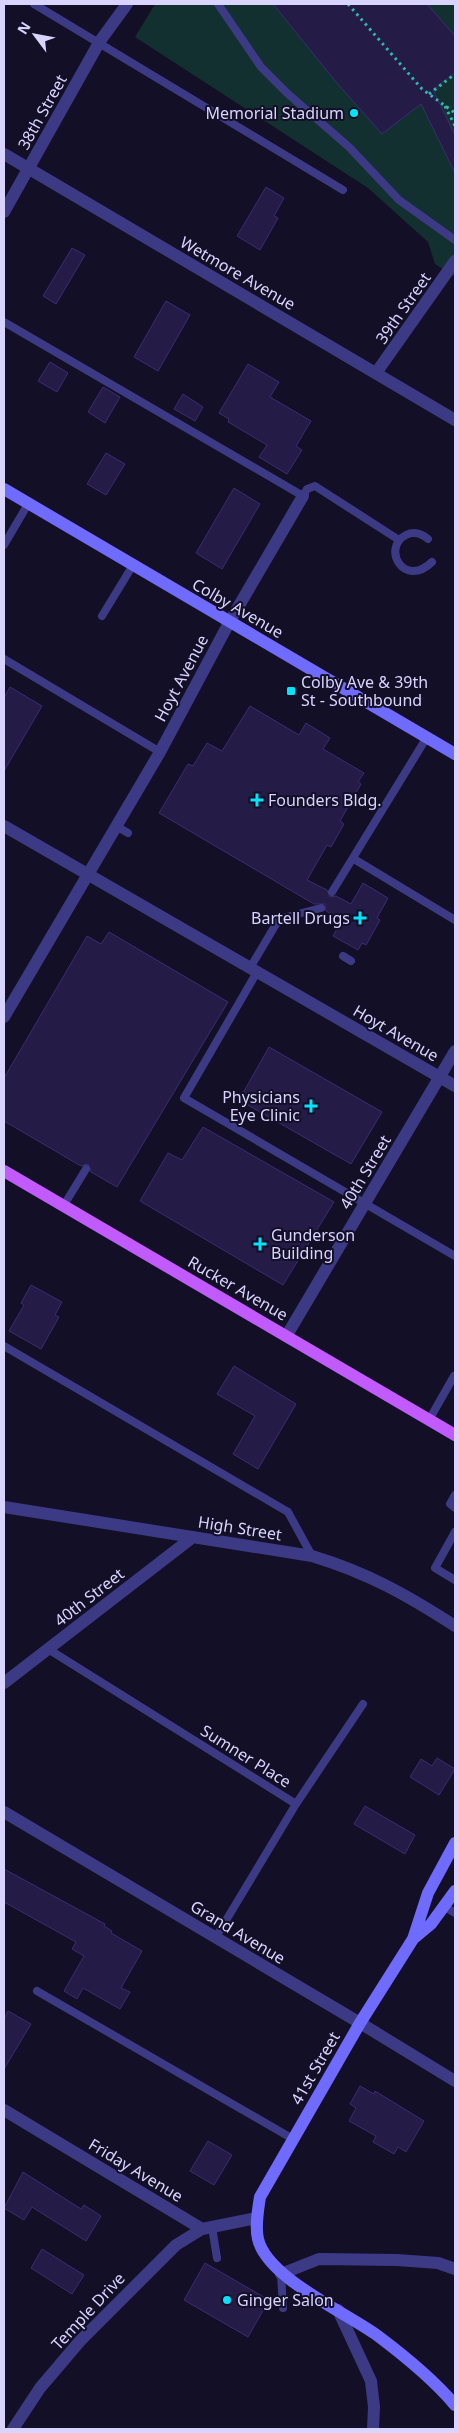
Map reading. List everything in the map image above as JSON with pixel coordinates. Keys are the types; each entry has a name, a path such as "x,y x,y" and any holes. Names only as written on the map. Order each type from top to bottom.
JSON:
{"main road":[{"name":"Colby Avenue","path":"4,490 455,754"},
{"name":"Rucker Avenue","path":"4,1170 455,1435"},
{"name":"41st Street","path":"281,2274 267,2256 258,2240 260,2197 360,2022 413,1939 428,1893 455,1843"},
{"name":"41st Street","path":"413,1939 450,1910 455,1891"},
{"path":"281,2274 377,2335 416,2366 455,2405"}],"street":[{"name":"38th Street","path":"4,212 100,41 127,4"},
{"name":"Wetmore Avenue","path":"4,154 455,420"},
{"name":"39th Street","path":"376,373 455,261"},
{"name":"Hoyt Avenue","path":"4,1017 8,999 87,874 160,752 230,621 303,496"},
{"name":"Hoyt Avenue","path":"4,826 455,1086"},
{"name":"40th Street","path":"287,1336 455,1051"},
{"name":"High Street","path":"4,1507 312,1556 350,1567 398,1590 455,1626"},
{"name":"40th Street","path":"4,1683 193,1537"},
{"name":"Grand Avenue","path":"4,1812 360,2022 455,2082"},
{"name":"Friday Avenue","path":"4,2110 207,2228"},
{"path":"207,2228 258,2218"},
{"name":"Temple Drive","path":"13,2429 40,2388 118,2301 176,2245 207,2228"},
{"path":"281,2274 319,2259 396,2260 438,2263 455,2269"},
{"path":"338,2310 371,2381 374,2407 373,2429"}],"lane":[{"path":"34,4 100,41 343,190"},
{"path":"218,4 240,33 261,67 288,94 349,148 399,200 455,240"},
{"path":"4,322 303,496 307,489 315,486 399,540"},
{"path":"4,545 28,504"},
{"path":"428,539 417,533 404,536 399,540 395,552 396,558 403,568 415,572 421,571 432,562"},
{"path":"102,616 133,565"},
{"path":"4,660 160,752"},
{"path":"332,892 354,859 427,737"},
{"path":"116,826 128,833"},
{"path":"354,859 455,920"},
{"path":"321,908 279,919 254,970 184,1098 455,1256"},
{"path":"64,1205 86,1169"},
{"path":"4,1346 288,1512 312,1556"},
{"path":"429,1420 454,1376"},
{"path":"455,1495 450,1504 455,1508"},
{"path":"455,1532 435,1568 455,1580"},
{"name":"Sumner Place","path":"48,1648 296,1804 216,1937"},
{"path":"296,1804 363,1704"},
{"path":"37,1991 293,2139"},
{"path":"207,2228 216,2258"},
{"path":"281,2274 283,2308"}],"path":[{"path":"348,4 422,89 444,103 455,113"},
{"path":"429,94 455,74"},
{"path":"444,103 455,126"}],"green space":[{"name":"Memorial Stadium","path":"155,4 455,4 455,277 435,264 428,242 368,188 135,37"}],"building":[{"path":"273,4 427,4 455,36 455,73 433,90 455,135 455,173 421,104 382,134 336,82"},
{"path":"266,187 284,198 274,216 278,218 260,250 237,236"},
{"path":"72,248 85,255 56,304 43,296"},
{"path":"166,301 190,315 158,371 134,357"},
{"path":"50,362 68,373 57,392 38,381"},
{"path":"248,364 279,382 270,397 311,421 296,446 302,450 287,474 259,457 267,445 228,422 229,419 219,413"},
{"path":"103,387 120,397 105,423 88,412"},
{"path":"183,394 203,407 195,421 174,409"},
{"path":"106,453 125,464 106,495 87,484"},
{"path":"234,488 260,504 222,569 196,553"},
{"path":"10,687 42,706 4,771 4,698"},
{"name":"Founders Bldg.","path":"250,706 299,735 306,723 330,738 323,749 364,773 358,782 361,784 340,821 344,824 331,847 327,845 307,880 327,890 330,897 336,896 351,904 363,883 388,898 377,918 380,920 366,945 362,943 358,950 333,936 342,920 326,911 325,904 314,904 159,813 188,764 193,766 207,743 222,751"},
{"path":"109,932 228,1002 117,1187 91,1172 88,1164 81,1166 4,1121 4,1078 87,936 101,944"},
{"name":"Physicians Eye Clinic","path":"269,1047 382,1112 351,1164 239,1100"},
{"name":"Gunderson Building","path":"203,1127 334,1202 283,1285 140,1201 168,1153 182,1160"},
{"path":"31,1285 62,1302 55,1315 59,1317 41,1349 9,1331 24,1305 21,1303"},
{"path":"234,1366 296,1404 258,1469 233,1454 255,1416 217,1394"},
{"path":"437,1758 455,1769 439,1795 410,1777 421,1759 432,1766"},
{"path":"365,1806 415,1835 405,1854 354,1824"},
{"path":"4,1869 105,1924 104,1926 112,1931 111,1933 142,1951 121,1988 130,1992 120,2009 83,1988 77,1999 64,1991 84,1956 72,1949 76,1942 4,1902"},
{"path":"8,2011 31,2024 4,2069 4,2019"},
{"path":"360,2086 374,2094 375,2091 424,2121 406,2152 398,2147 394,2154 373,2142 376,2136 349,2121 356,2108 350,2104"},
{"path":"208,2141 232,2155 214,2185 190,2171"},
{"path":"23,2172 81,2209 84,2205 101,2216 86,2241 32,2207 24,2220 4,2208"},
{"path":"42,2249 84,2275 72,2294 31,2268"},
{"name":"Ginger Salon","path":"205,2263 269,2300 248,2337 184,2300"}],"place":[{"name":"Memorial Stadium","path":"354,113"},
{"name":"Colby Ave & 39th St - Southbound","path":"291,691"},
{"name":"Founders Bldg.","path":"257,800"},
{"name":"Bartell Drugs","path":"360,918"},
{"name":"Physicians Eye Clinic","path":"311,1106"},
{"name":"Gunderson Building","path":"260,1244"},
{"name":"Ginger Salon","path":"227,2300"}]}
